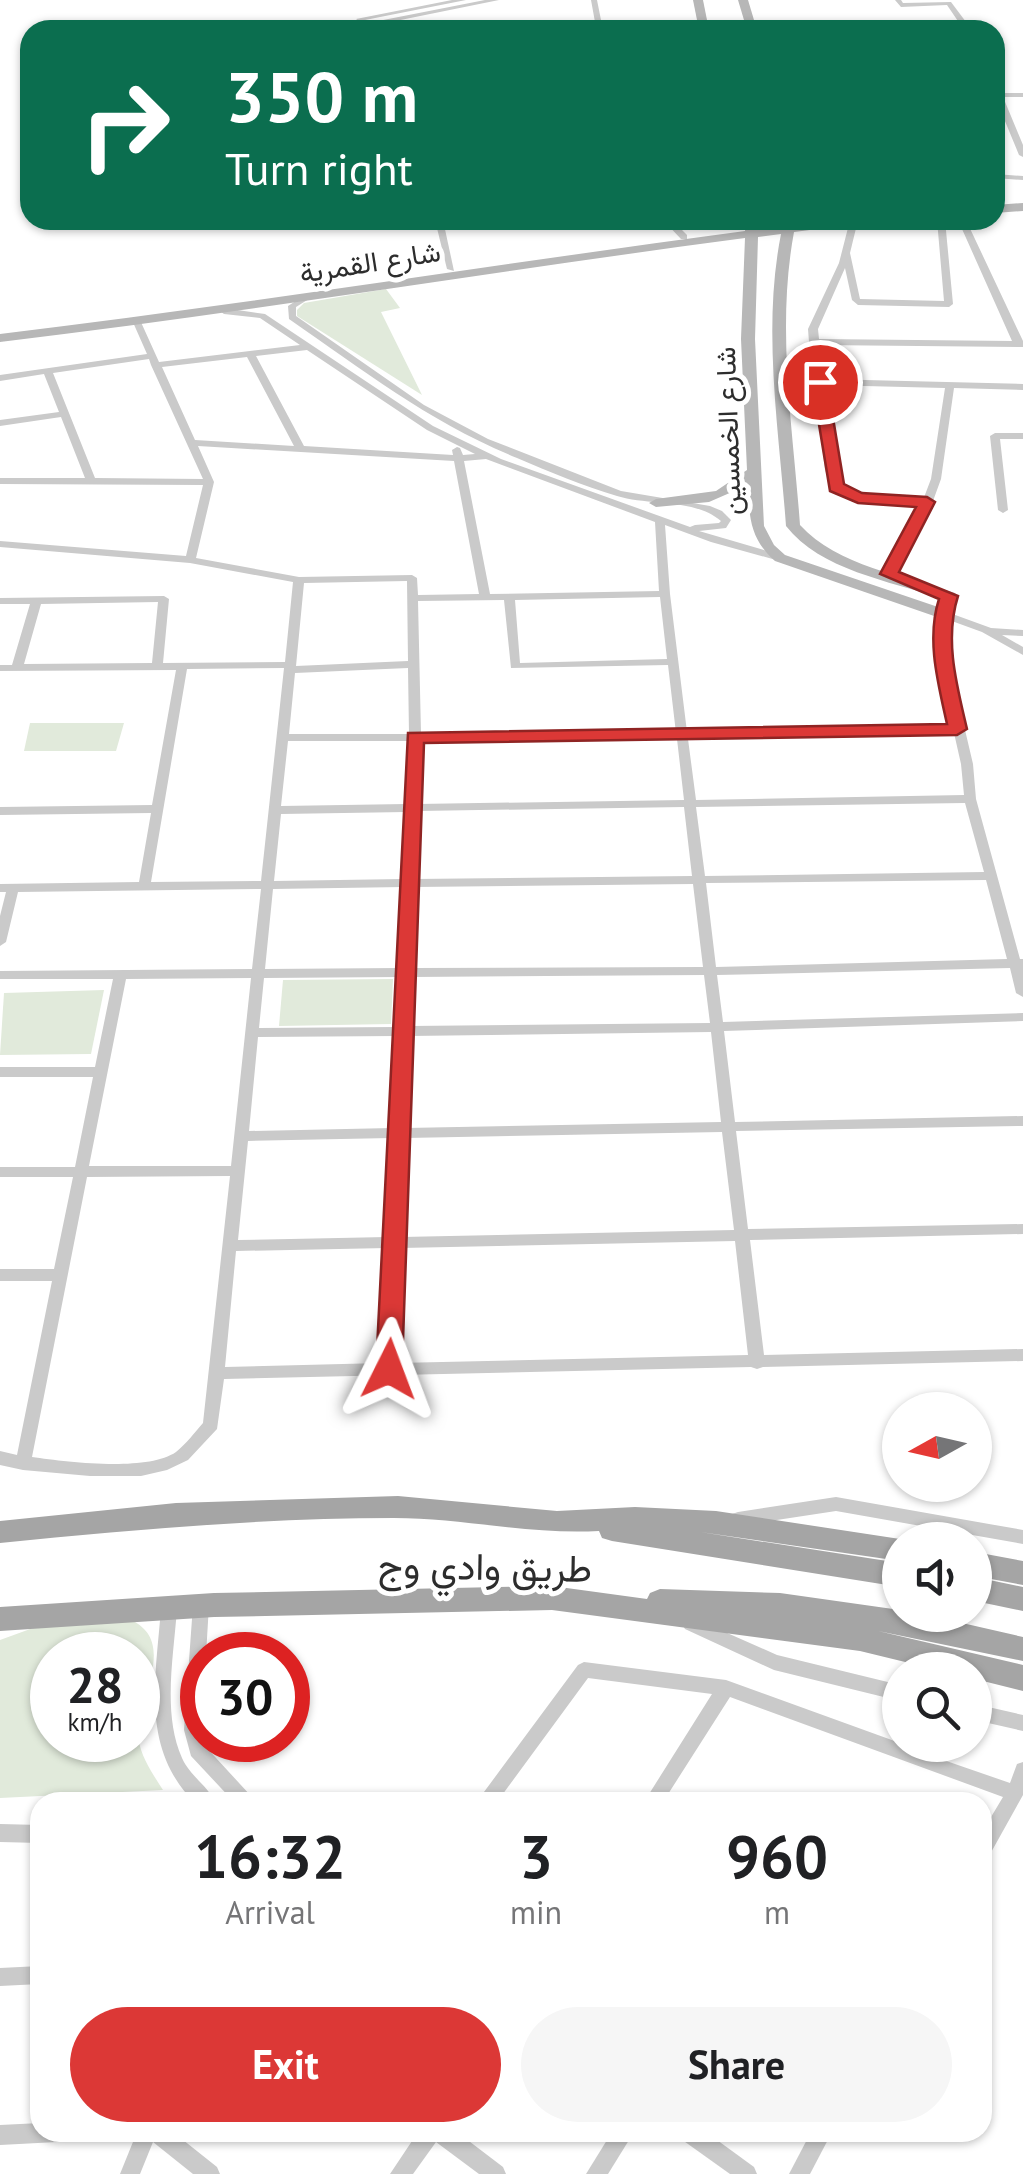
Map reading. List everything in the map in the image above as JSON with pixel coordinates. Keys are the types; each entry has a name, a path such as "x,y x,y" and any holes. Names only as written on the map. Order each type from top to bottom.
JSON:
{"main road":[{"name":"طريق وادي وج","path":"0,1532 176,1514 398,1507 557,1522 635,1518 716,1522 882,1547"},
{"path":"557,1522 882,1571"},
{"path":"992,1568 1023,1574"},
{"path":"992,1593 1023,1599"},
{"name":"طريق وادي وج","path":"0,1619 201,1606 552,1598 860,1639 1023,1678"},
{"path":"552,1598 780,1605 913,1624 1023,1648"}],"street":[{"path":"361,20 463,0"},
{"path":"392,20 496,0"},
{"path":"898,0 901,5 948,3 961,20"},
{"path":"407,17 411,20"},
{"path":"1005,112 1023,155"},
{"path":"440,230 450,268"},
{"path":"677,230 684,237"},
{"path":"0,336 450,268 738,230"},
{"name":"شارع القمرية","path":"0,336 224,311 740,230"},
{"name":"شارع الخمسين","path":"753,230 748,339 757,526 768,547 780,558"},
{"name":"شارع الخمسين","path":"788,230 778,335 793,526 804,541 949,596 943,614"},
{"path":"846,230 845,252 856,300 950,304 942,230"},
{"path":"814,342 1021,344 967,230"},
{"path":"845,252 818,311 814,342 836,487 858,498 927,502"},
{"path":"308,297 292,306 292,316 464,432 628,497 712,508 726,520 722,526 707,528 660,521"},
{"path":"224,311 262,316 456,442 485,456 660,521 943,614 986,630 1023,652"},
{"path":"136,320 209,482 190,560"},
{"path":"0,378 309,347"},
{"path":"250,353 300,448"},
{"path":"47,371 92,481"},
{"path":"820,382 1023,388"},
{"path":"889,574 936,479 950,386"},
{"path":"0,424 64,414"},
{"path":"1003,510 995,436 1023,436"},
{"path":"194,442 458,458 485,456"},
{"path":"456,442 485,597"},
{"path":"656,502 726,493 742,485 753,472"},
{"path":"0,481 209,482"},
{"path":"660,521 665,594 757,1363"},
{"path":"0,544 190,560 298,580 412,578 415,737 389,1369"},
{"path":"0,1458 135,1470 178,1459 211,1425 298,580"},
{"path":"412,598 665,594"},
{"path":"509,596 515,666 673,662"},
{"path":"0,601 164,599 157,668"},
{"path":"17,668 36,601"},
{"path":"943,614 944,666 968,764 970,799 989,876 1020,963 1023,993"},
{"path":"986,630 1023,633"},
{"path":"0,668 415,664"},
{"path":"144,887 182,667"},
{"path":"282,738 682,736 957,729"},
{"path":"275,810 970,799"},
{"path":"0,811 156,809"},
{"path":"0,942 6,888 989,876"},
{"path":"0,976 258,971 710,971 1020,963"},
{"path":"23,1463 120,974"},
{"path":"252,1034 717,1027 1023,1017"},
{"path":"0,1072 101,1072"},
{"path":"241,1136 1023,1120"},
{"path":"0,1172 238,1171"},
{"path":"230,1246 1023,1230"},
{"path":"0,1275 60,1275"},
{"path":"217,1373 1023,1355"},
{"path":"716,1522 836,1504 1023,1537"},
{"path":"201,1606 194,1711 196,1750 236,1792"},
{"path":"168,1608 165,1743 175,1771 196,1792"},
{"path":"677,1617 774,1662 882,1689"},
{"path":"494,1792 584,1670 726,1688 1015,1793"},
{"path":"659,1792 726,1688"},
{"path":"992,1716 1023,1724"},
{"path":"992,1833 1015,1793 1023,1770"},
{"path":"0,1834 30,1834"},
{"path":"0,1977 30,1976"},
{"path":"0,2136 30,2134"},
{"path":"130,2174 143,2142"},
{"path":"169,2142 210,2174"},
{"path":"400,2174 424,2142"},
{"path":"453,2142 496,2174"},
{"path":"596,2174 617,2142"},
{"path":"702,2142 747,2174"},
{"path":"799,2174 817,2142"}],"green space":[{"path":"386,289 400,308 381,312 422,395 297,316 304,303"},
{"path":"30,723 124,723 116,751 24,751"},
{"path":"393,979 391,1024 279,1026 283,980"},
{"path":"104,990 91,1054 0,1055 4,993"},
{"path":"131,1620 145,1630 30,1632 30,1762 146,1762 163,1790 30,1792 30,1797 0,1798 0,1640 33,1628"}],"route":[{"path":"389,1369 415,737 957,729 944,666 943,614 949,596 889,574 920,522 927,502 858,498 836,487 830,470 820,382"}]}
